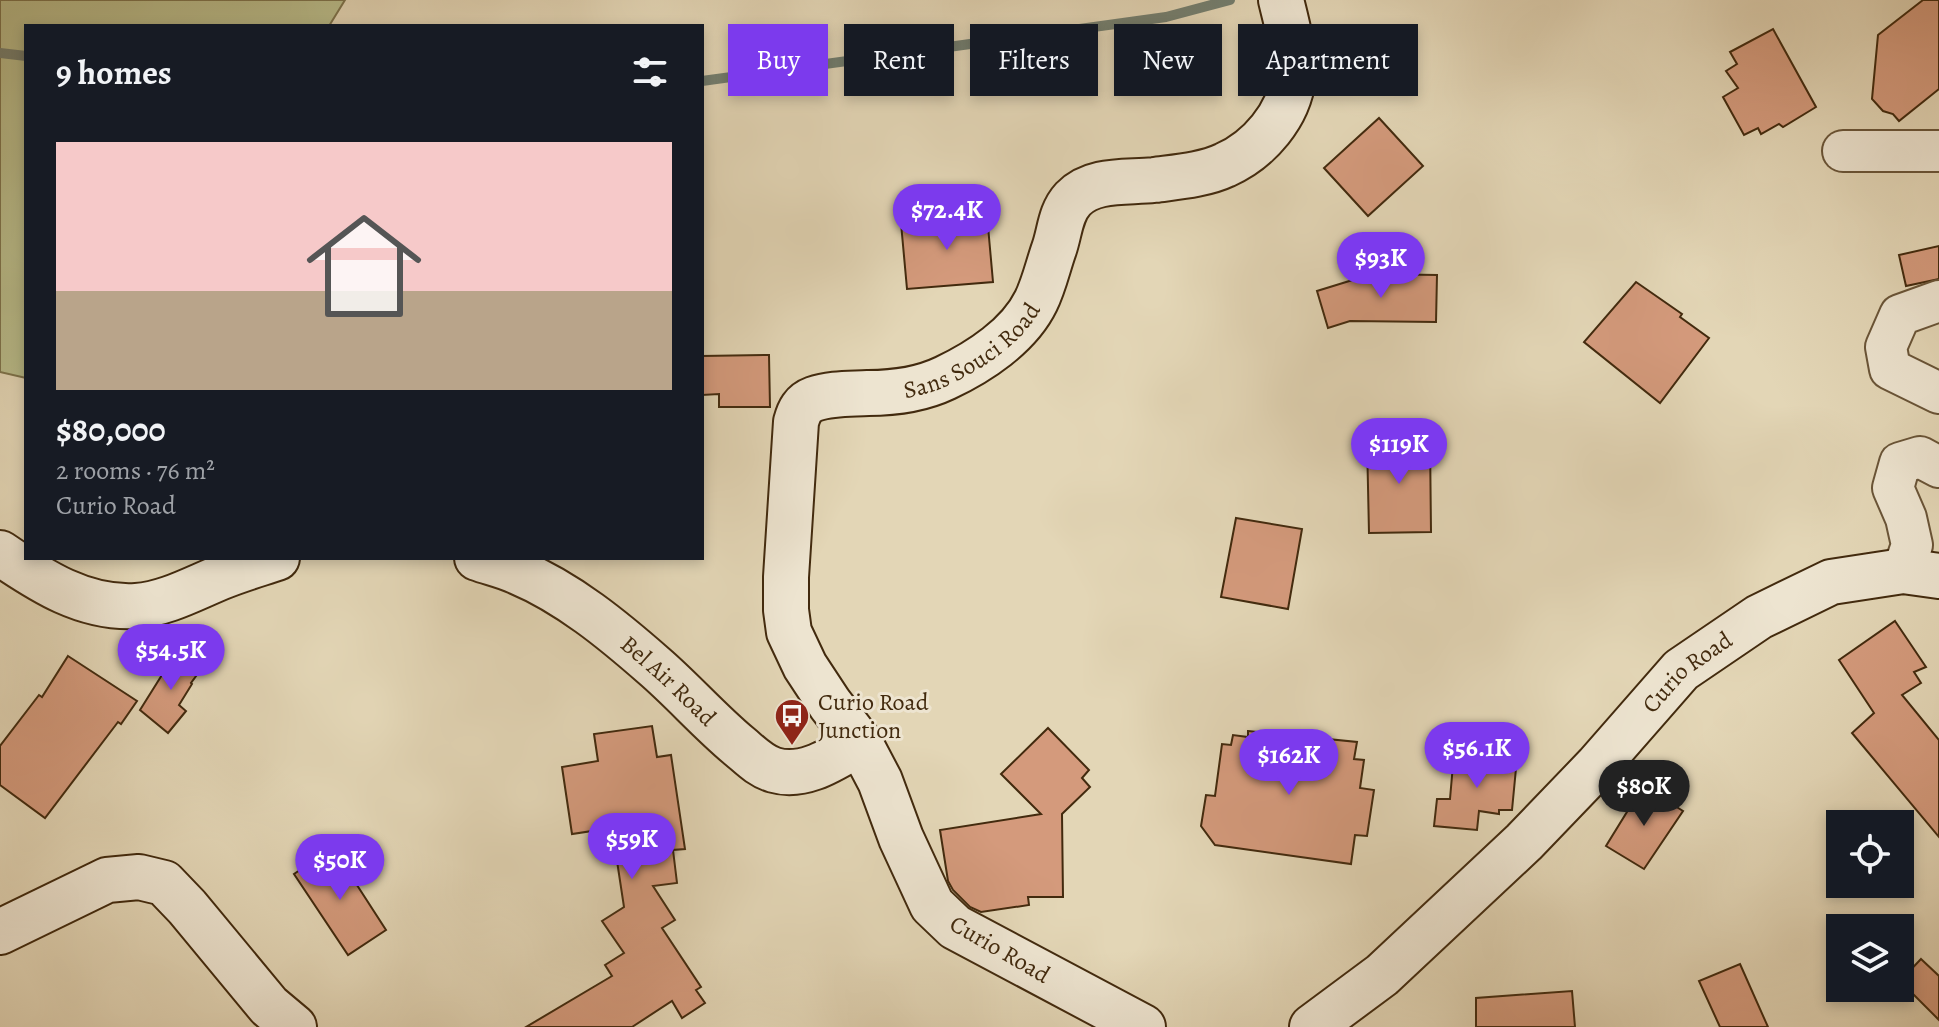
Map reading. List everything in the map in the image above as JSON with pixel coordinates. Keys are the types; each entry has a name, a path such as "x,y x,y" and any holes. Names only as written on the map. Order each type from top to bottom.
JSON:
{"main road":[{"name":"Sans Souci Road","path":"860,743 805,666 789,632 786,577 798,413 812,400 826,396 912,389 942,380 991,350 1021,325 1036,300 1066,207 1076,196 1093,187 1115,182 1199,173 1224,166 1249,151 1269,132 1284,108 1293,78 1290,37 1281,0"},
{"path":"0,553 65,593 100,604 137,606 166,599 271,560"},
{"name":"Bel Air Road","path":"483,560 518,572 556,591 591,615 655,667 714,725 759,763 774,770 794,772 814,768 860,743"},
{"name":"Curio Road","path":"1312,1027 1382,975 1524,842 1597,766 1681,670 1759,617 1831,582 1921,574"},
{"name":"Curio Road","path":"860,743 880,781 901,838 932,905 955,927 1143,1027"},
{"path":"0,932 107,880 139,877 164,883 269,1006 294,1027"}],"street":[{"path":"1843,151 1939,151"},
{"path":"1939,301 1900,315 1886,347 1890,369 1939,393"},
{"path":"1921,574 1906,518 1893,488 1900,463 1920,457 1939,467"}],"green space":[{"path":"0,0 345,0 330,24 24,24 24,378 0,372"}],"building":[{"path":"1923,0 1939,0 1939,89 1899,121 1872,99 1878,35"},
{"path":"1773,29 1816,107 1783,127 1779,124 1761,134 1758,128 1744,135 1723,97 1738,88 1726,71 1737,64 1730,52"},
{"path":"1379,118 1423,166 1368,216 1324,168"},
{"path":"987,215 993,282 907,289 901,223"},
{"path":"1939,246 1939,279 1906,286 1899,255"},
{"path":"1372,274 1437,275 1436,322 1350,321 1328,328 1317,291"},
{"path":"1636,282 1682,314 1680,317 1709,338 1660,403 1584,342"},
{"path":"769,355 770,407 719,407 719,394 704,395 704,356"},
{"path":"1367,440 1430,440 1431,532 1369,533"},
{"path":"1236,518 1302,529 1288,609 1221,597"},
{"path":"1895,621 1926,667 1914,672 1921,683 1902,695 1939,740 1939,837 1852,733 1874,713 1839,660"},
{"path":"177,651 202,668 179,705 186,711 168,733 140,710"},
{"path":"68,656 137,701 45,818 0,785 0,746 39,695 42,697"},
{"path":"652,726 657,757 671,755 685,849 673,850 677,883 653,886 675,920 662,928 701,987 696,990 705,1003 682,1018 672,1001 632,1027 526,1027 612,976 605,965 624,953 602,921 624,907 612,828 572,834 562,767 598,761 594,734"},
{"path":"1048,728 1089,770 1082,778 1090,787 1062,814 1063,897 1028,897 1029,905 981,912 970,907 948,881 940,830 1041,814 1001,774"},
{"path":"1248,731 1357,742 1354,759 1364,760 1360,788 1374,790 1367,836 1355,835 1351,864 1215,845 1201,826 1206,795 1215,796 1222,744 1231,745 1233,735 1248,737"},
{"path":"1454,753 1517,758 1512,810 1499,810 1499,814 1479,811 1477,830 1434,826 1437,799 1450,799"},
{"path":"1643,786 1683,811 1644,869 1606,846"},
{"path":"333,848 386,930 348,955 294,874"},
{"path":"1921,959 1939,976 1939,1020 1914,995 1914,966"},
{"path":"1740,964 1768,1027 1720,1027 1699,981"},
{"path":"1572,991 1575,1027 1476,1027 1476,998"}],"waterway":[{"path":"704,81 1166,17 1230,0"},
{"path":"0,53 24,56"}],"place":[{"name":"Curio Road Junction","path":"792,747"}]}
